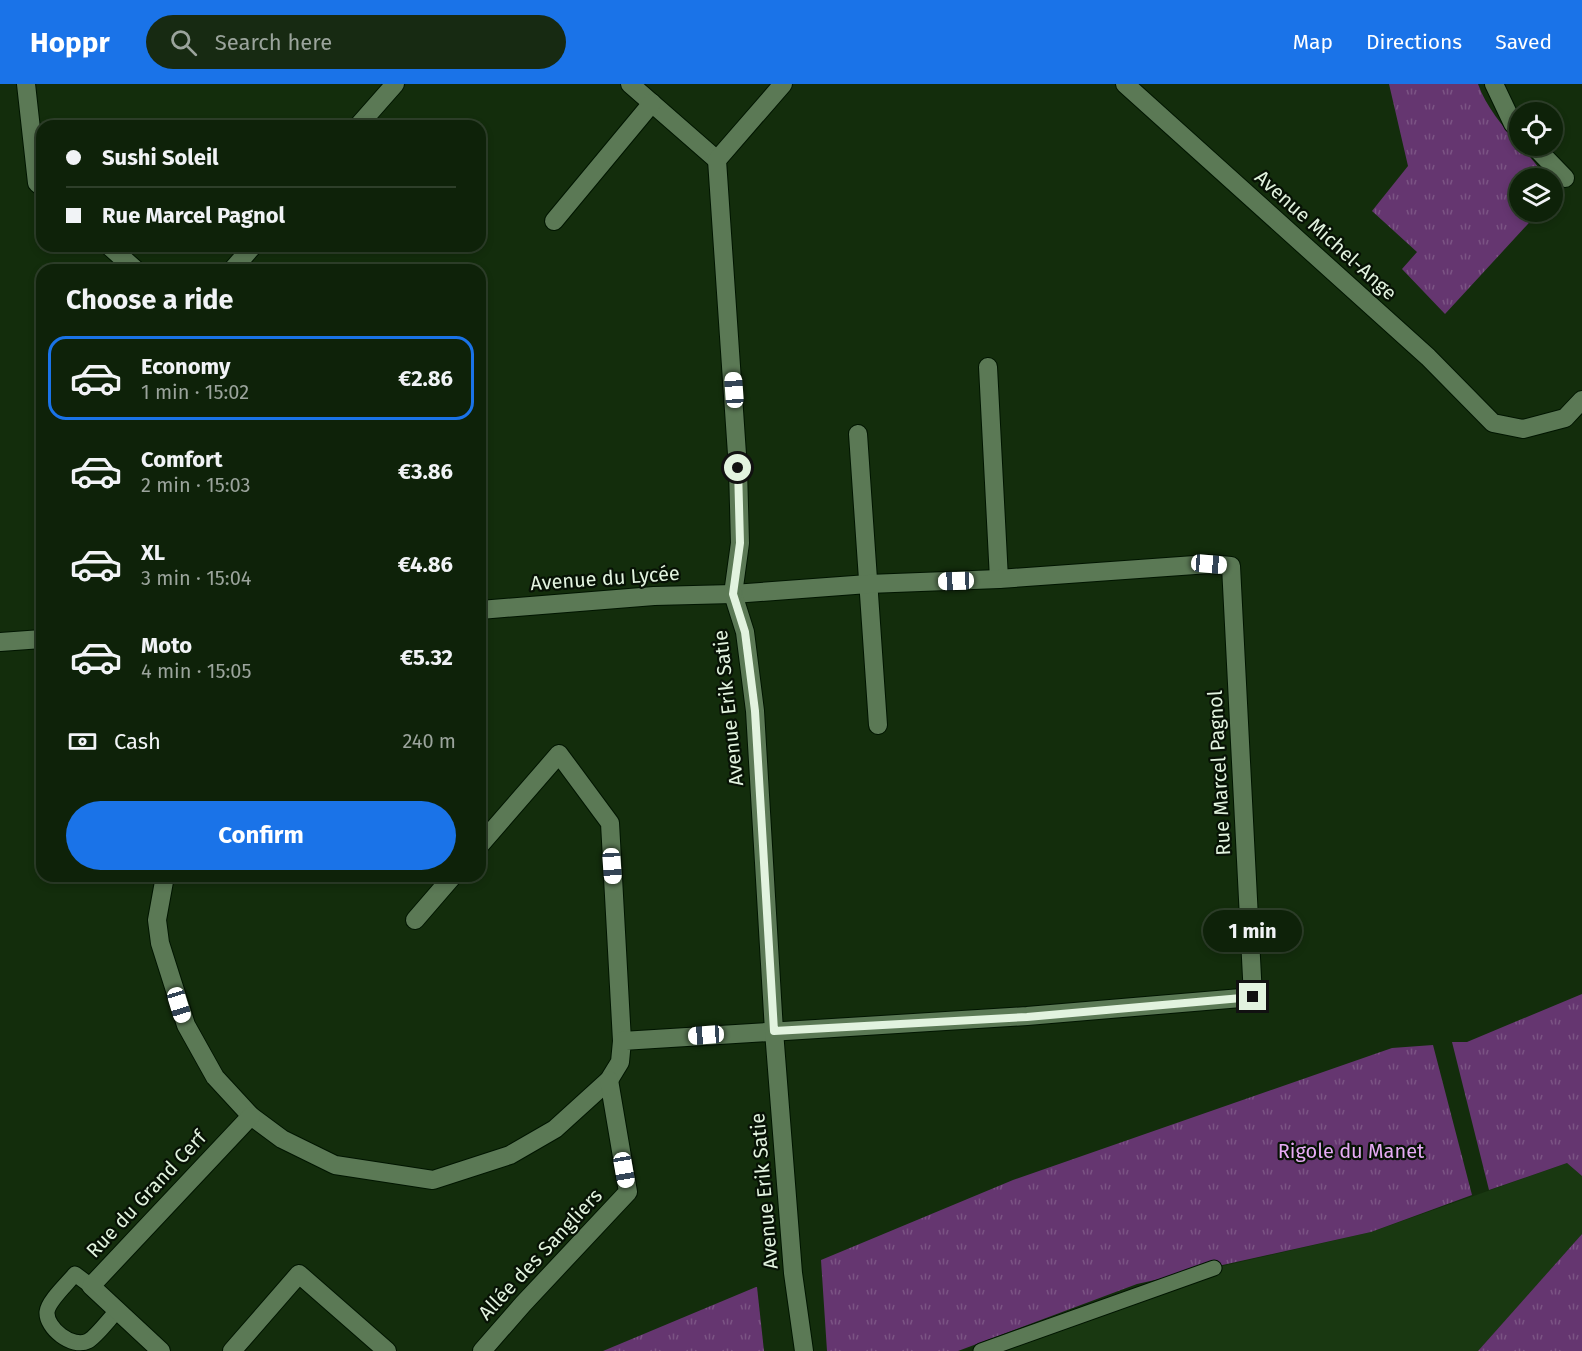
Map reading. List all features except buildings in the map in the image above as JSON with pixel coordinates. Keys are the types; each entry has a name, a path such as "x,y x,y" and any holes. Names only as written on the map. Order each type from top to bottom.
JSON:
{"street":[{"path":"26,84 36,174"},
{"path":"363,120 394,84"},
{"path":"630,84 717,160 783,84"},
{"name":"Avenue Michel-Ange","path":"1125,84 1428,357 1493,423 1523,429 1565,418 1582,400"},
{"path":"1494,84 1509,116"},
{"path":"554,221 652,103"},
{"path":"1544,156 1565,178"},
{"name":"Avenue Erik Satie","path":"717,160 738,468 740,543 733,594 745,632 755,711 774,1031 793,1273 804,1351"},
{"path":"116,252 129,264"},
{"path":"237,264 248,252"},
{"path":"988,367 999,579"},
{"path":"858,434 878,725"},
{"name":"Rue Marcel Pagnol","path":"733,594 1209,564 1231,566 1253,997 1027,1017 774,1031"},
{"name":"Avenue du Lycée","path":"486,610 654,596 733,594"},
{"path":"0,642 36,639"},
{"path":"164,882 157,920 160,943 186,1025 215,1077 251,1116 282,1138 336,1165 433,1180 510,1155 555,1129 609,1080 620,1062 622,1041 610,823 559,754 486,838"},
{"path":"415,920 448,882"},
{"path":"622,1041 774,1031"},
{"name":"Allée des Sangliers","path":"482,1351 628,1192 609,1080"},
{"name":"Rue du Grand Cerf","path":"161,1351 91,1286 251,1116"},
{"path":"232,1351 299,1274 387,1351"}],"lane":[{"path":"981,1351 1214,1268"},
{"path":"91,1286 75,1274 50,1305 47,1314 52,1326 66,1340 77,1343 88,1341 117,1311"}],"shaded area":[{"path":"1567,1163 1582,1176 1582,1234 1478,1351 981,1351 1214,1268 1371,1232"}],"green space":[{"path":"1389,84 1478,84 1495,116 1509,133 1509,156 1529,156 1539,168 1509,168 1509,222 1530,222 1445,314 1402,269 1417,252 1372,211 1408,166"},
{"name":"Rigole du Manet","path":"1582,994 1582,1176 1567,1163 1489,1190 1452,1042 1467,1042"},
{"name":"Rigole du Manet","path":"1433,1045 1472,1195 1371,1232 1137,1284 958,1351 827,1351 821,1260 1013,1180 1392,1048"},
{"path":"1582,1234 1582,1351 1478,1351"},
{"path":"756,1287 764,1351 603,1351"}],"route":[{"path":"738,468 740,543 733,594 745,632 755,711 774,1031 1027,1017 1253,997"}]}
